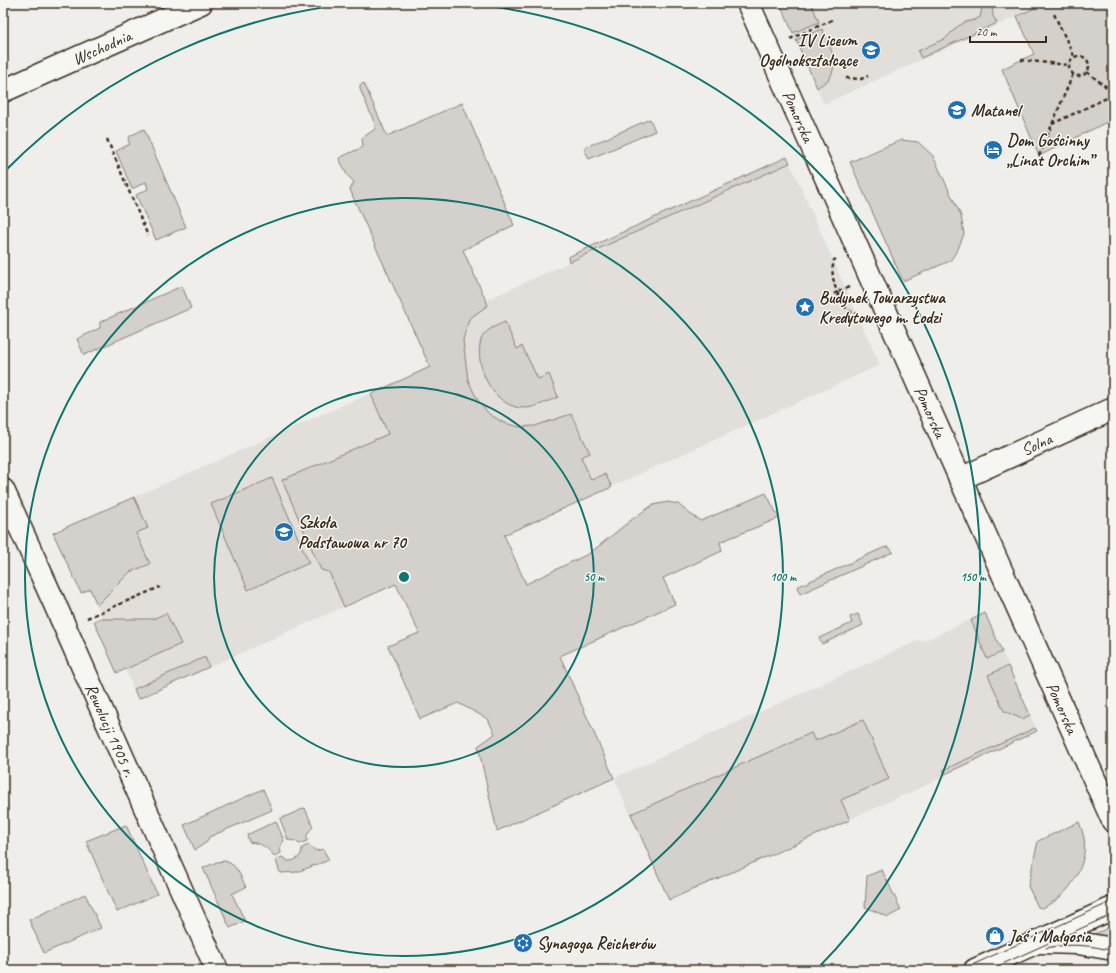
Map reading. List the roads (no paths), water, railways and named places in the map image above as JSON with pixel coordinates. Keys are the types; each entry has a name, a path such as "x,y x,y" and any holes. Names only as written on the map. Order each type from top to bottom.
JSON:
{"street":[{"name":"Wschodnia","path":"3,92 201,3"},
{"name":"Pomorska","path":"748,3 1113,821"},
{"name":"Solna","path":"960,479 1113,409"},
{"name":"Rewolucji 1905 r.","path":"3,490 216,970"},
{"path":"976,970 1113,908"},
{"path":"1037,942 1078,943 1113,950"}],"tram line":[{"path":"961,970 1113,901"},
{"path":"989,970 1113,914"},
{"path":"1046,948 1055,946 1080,945 1113,951"}],"place":[{"name":"IV Liceum Ogólnokształcące","path":"871,50"},
{"name":"Matanel","path":"957,110"},
{"name":"Dom Gościnny „Linat Orchim”","path":"993,150"},
{"name":"Budynek Towarzystwa Kredytowego m. Łodzi","path":"805,307"},
{"name":"Szkoła Podstawowa nr 70","path":"284,532"},
{"name":"Jaś i Małgosia","path":"995,936"},
{"name":"Synagoga Reicherów","path":"523,943"}]}
